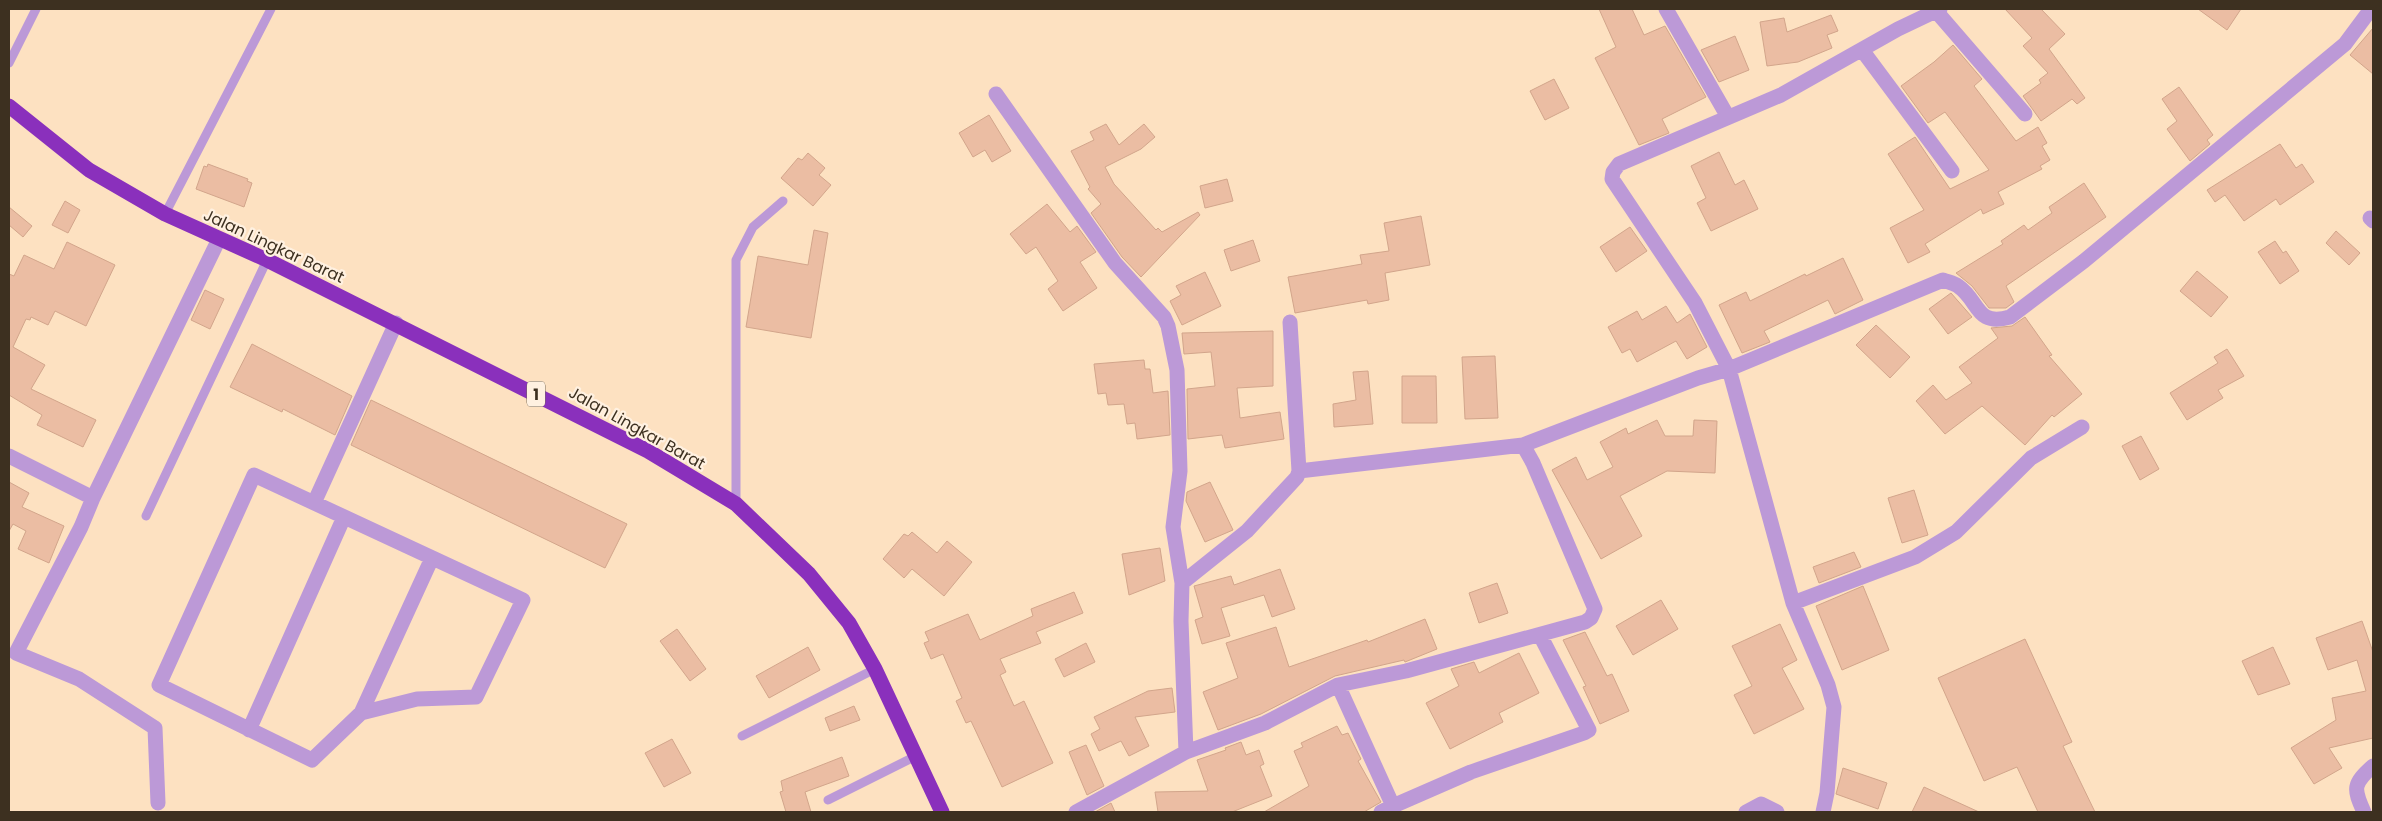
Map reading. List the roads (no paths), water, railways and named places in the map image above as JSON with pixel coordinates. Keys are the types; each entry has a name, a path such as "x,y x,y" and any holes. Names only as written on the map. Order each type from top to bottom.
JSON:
{"highway":[{"name":"Jalan Lingkar Barat","path":"9,106 89,170 164,214 267,260 396,323 648,451 736,504 809,574 849,623 875,669 942,812"}],"street":[{"path":"1666,9 1728,118"},
{"path":"1299,471 1523,444 1698,378 1729,369 1943,280 1958,286 1984,317 1997,320 2010,317 2125,227 2345,44 2371,9"},
{"path":"1822,812 1827,793 1834,706 1828,685 1793,603 1729,369 1695,303 1612,179 1613,172 1619,164 1781,95 1898,29 1938,10 2025,114"},
{"path":"1862,50 1952,171"},
{"path":"996,94 1116,263 1164,317 1168,326 1177,370 1180,471 1173,527 1182,583 1181,621 1186,752"},
{"path":"158,803 155,728 79,679 12,653 81,527 93,498 220,239"},
{"path":"1182,583 1248,531 1297,477 1299,471 1290,322"},
{"path":"314,503 396,323"},
{"path":"1793,603 1915,557 1932,548 1956,532 2031,458 2082,427"},
{"path":"1076,812 1186,752 1265,723 1338,685 1406,671 1540,635 1585,622 1592,618 1595,608 1533,463 1523,444"},
{"path":"9,456 93,498"},
{"path":"361,714 418,699 476,697 523,600 254,475 159,685 312,760 361,714 432,558"},
{"path":"249,730 344,517"},
{"path":"1338,685 1387,809 1471,772 1584,734 1589,730 1540,635"},
{"path":"2364,812 2355,793 2358,779 2373,766"},
{"path":"1746,812 1761,804 1777,812"}],"lane":[{"path":"9,63 36,9"},
{"path":"164,214 271,9"},
{"path":"736,504 736,260 753,227 782,201"},
{"path":"146,516 267,260"},
{"path":"742,736 875,669"},
{"path":"828,800 916,756"}]}
